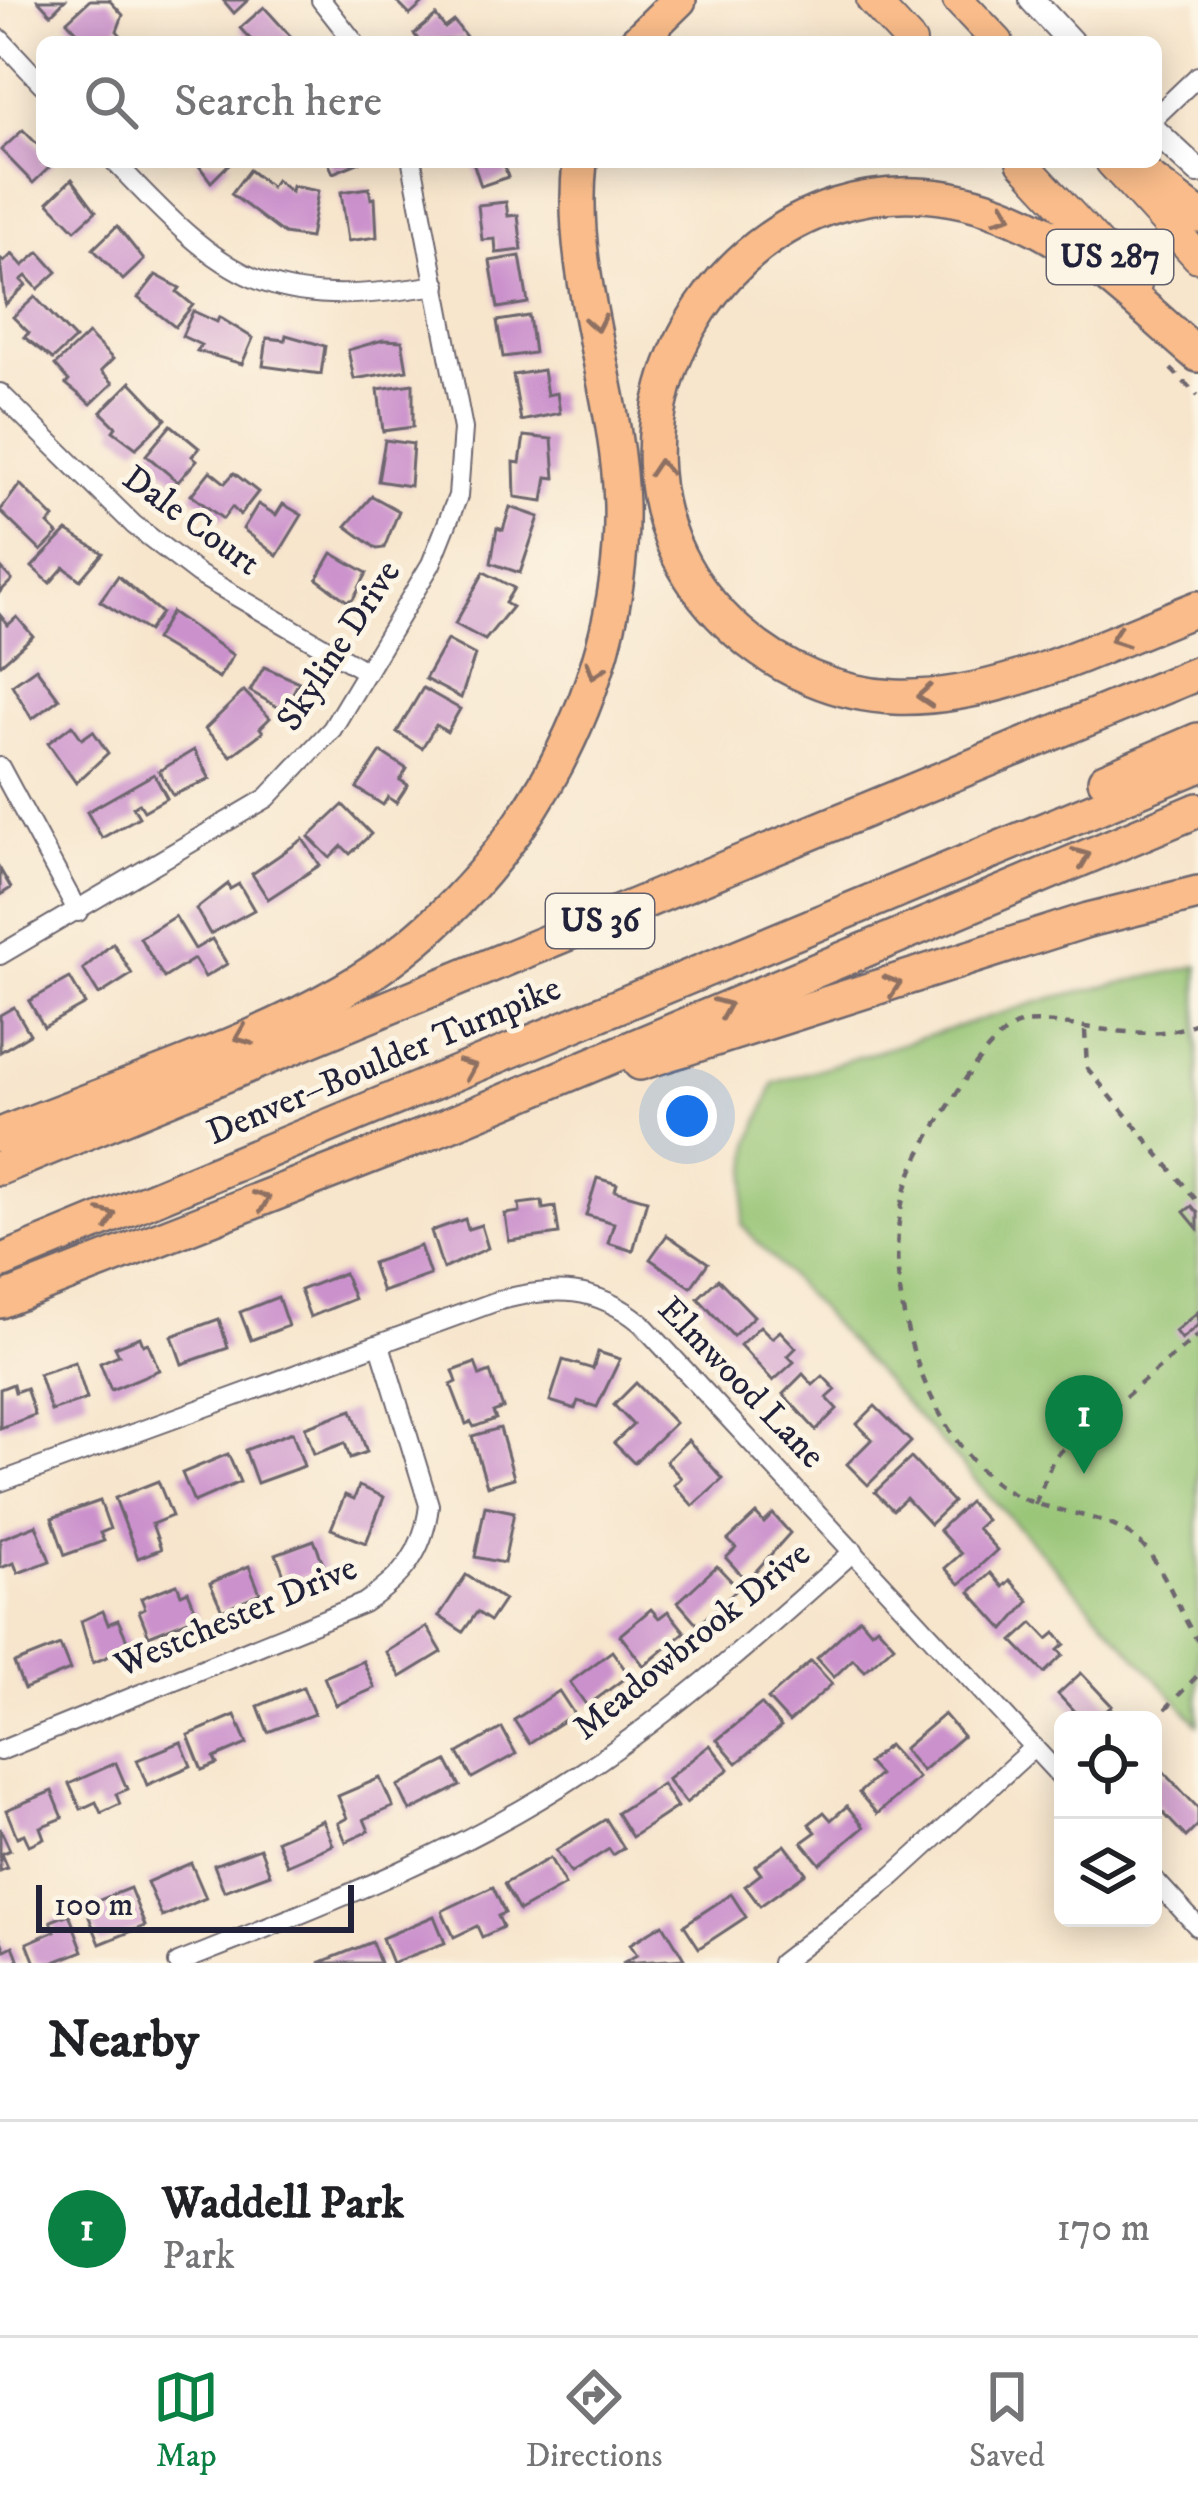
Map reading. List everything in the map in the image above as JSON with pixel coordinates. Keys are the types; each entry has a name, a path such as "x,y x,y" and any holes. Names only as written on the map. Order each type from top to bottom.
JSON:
{"highway":[{"path":"652,23 679,0"},
{"path":"0,1135 283,1020 350,987 459,897 512,835 552,772 597,664 615,588 620,532 613,421 579,228 580,168"},
{"path":"1135,168 1198,216"},
{"path":"1198,354 1074,252 1025,223 961,199 919,192 855,197 775,233 711,290 680,346 664,394 658,446 667,515 703,594 755,647 824,682 892,697 948,694 1198,608"},
{"name":"Denver–Boulder Turnpike","path":"0,1168 1198,673"},
{"path":"0,1168 521,976 1198,696"},
{"path":"697,973 945,852 1198,740"},
{"name":"Denver–Boulder Turnpike","path":"0,1262 1198,766"},
{"path":"0,1301 422,1136 1198,810"},
{"path":"422,1136 1088,920 1198,893"}],"main road":[{"path":"872,0 905,36"},
{"path":"958,0 992,36"},
{"name":"US 287","path":"1028,168 1198,354"},
{"name":"US 287","path":"1117,168 1198,256"}],"street":[{"path":"322,0 350,36"},
{"path":"1031,0 1065,36"},
{"path":"0,39 36,78"},
{"path":"1162,110 1198,76"},
{"path":"1162,138 1198,171"},
{"path":"122,168 198,247 277,289 344,298 436,285"},
{"name":"Skyline Drive","path":"0,955 266,798 332,729 443,541 462,476 457,384 413,168"},
{"name":"Dale Court","path":"0,392 134,525 198,574 367,672"},
{"path":"0,767 78,912"},
{"name":"Elmwood Lane","path":"0,1482 535,1291 572,1289 611,1301 641,1323 1054,1769"},
{"name":"Westchester Drive","path":"0,1751 364,1604 403,1573 426,1533 429,1505 380,1345"},
{"name":"Meadowbrook Drive","path":"178,1963 356,1891 526,1807 694,1691 854,1551"},
{"path":"781,1963 893,1876 1034,1747"},
{"path":"1162,1888 1198,1927"}],"path":[{"path":"1198,1022 1169,1033 1085,1030 1031,1021 1011,1028 995,1042 927,1140 906,1187 898,1228 901,1304 926,1385 972,1458 995,1483 1035,1504 1129,1534 1162,1575 1198,1641"},
{"path":"1085,1030 1087,1068 1198,1202"},
{"path":"1035,1504 1054,1457 1198,1335"},
{"path":"1162,1713 1198,1675"}],"green space":[{"path":"1198,966 1198,1724 742,1225 751,1142 774,1083 1051,998"}],"building":[{"path":"38,0 65,0 51,14"},
{"path":"90,0 109,0 123,15 117,31 121,36 81,36 67,21"},
{"path":"223,0 248,0 234,13"},
{"path":"395,0 427,0 410,15"},
{"path":"264,7 290,36 247,36 240,28"},
{"path":"436,16 445,28 454,21 465,36 416,36"},
{"path":"23,130 36,143 36,168 49,168 33,183 1,150"},
{"path":"200,168 225,168 211,182"},
{"path":"475,168 505,168 508,177 481,186"},
{"path":"249,170 271,187 276,180 291,192 292,186 318,191 310,238 284,234 231,194"},
{"path":"72,179 96,211 75,230 48,202"},
{"path":"369,188 371,199 375,198 377,237 348,241 341,192"},
{"path":"506,202 508,216 518,215 522,250 496,253 495,239 482,240 478,205"},
{"path":"117,226 144,260 123,280 93,249"},
{"path":"39,252 57,272 38,289 26,276 21,280 26,285 5,305 0,258 4,262 12,254 23,266"},
{"path":"520,256 528,303 498,308 490,261"},
{"path":"156,275 180,288 177,292 193,305 175,327 138,298"},
{"path":"35,297 75,339 53,359 24,337 29,333 13,317"},
{"path":"193,311 217,322 219,317 253,338 242,364 197,351 201,345 182,336"},
{"path":"529,316 534,353 503,357 497,321"},
{"path":"88,334 113,359 101,371 113,383 91,404 66,384 69,381 55,365"},
{"path":"286,335 325,346 321,374 263,366 267,338 285,340"},
{"path":"383,340 402,341 407,370 354,379 348,350"},
{"path":"543,370 547,395 557,393 560,413 521,421 513,375"},
{"path":"131,382 166,419 136,448 113,431 116,427 101,412"},
{"path":"413,384 413,427 383,431 378,389"},
{"path":"171,425 199,448 192,456 197,460 178,482 146,455"},
{"path":"524,436 552,439 555,478 547,477 543,501 515,497 514,462 520,463"},
{"path":"385,440 413,444 410,486 378,481"},
{"path":"210,471 225,483 234,473 258,492 240,515 232,507 223,519 191,495"},
{"path":"20,484 54,518 48,524 58,534 41,551 0,511"},
{"path":"372,496 399,511 384,548 377,549 346,526"},
{"path":"258,504 276,515 283,504 302,515 277,556 243,529"},
{"path":"510,507 539,517 520,573 491,563 497,528 503,530"},
{"path":"67,531 103,553 80,580 64,567 50,583 32,567"},
{"path":"332,553 367,573 353,599 347,601 317,579"},
{"path":"0,567 12,580 0,592"},
{"path":"484,572 514,588 505,603 512,607 485,640 455,624"},
{"path":"118,576 161,613 148,631 100,601"},
{"path":"171,612 233,655 219,678 155,640"},
{"path":"0,615 8,625 17,617 33,636 0,665"},
{"path":"447,640 475,655 461,698 425,679"},
{"path":"264,667 299,682 283,710 250,691"},
{"path":"36,668 59,699 32,719 12,685"},
{"path":"423,688 460,709 447,732 436,725 422,748 397,732"},
{"path":"244,691 270,718 260,728 263,732 231,756 205,729"},
{"path":"72,725 82,739 93,731 108,753 76,783 48,743"},
{"path":"194,750 210,779 173,795 159,771"},
{"path":"381,752 407,769 400,780 408,785 396,803 388,797 383,805 357,788"},
{"path":"154,774 167,798 144,811 139,803 133,807 139,817 102,838 87,812"},
{"path":"343,805 371,834 350,854 342,846 330,858 309,837"},
{"path":"303,839 320,865 268,899 252,874"},
{"path":"0,869 11,888 0,895"},
{"path":"228,884 230,889 239,884 254,910 210,934 196,909"},
{"path":"175,916 195,949 212,939 227,964 205,977 194,959 164,978 140,938"},
{"path":"113,943 132,974 99,995 83,969"},
{"path":"70,978 85,1004 44,1027 29,1001"},
{"path":"14,1007 30,1034 0,1052 0,1015"},
{"path":"597,1178 617,1184 615,1191 647,1200 633,1251 608,1243 614,1223 586,1215"},
{"path":"542,1201 543,1209 555,1207 559,1234 509,1241 505,1214 520,1212 519,1204"},
{"path":"1192,1206 1198,1213 1198,1229 1184,1212"},
{"path":"465,1219 468,1229 481,1225 488,1248 443,1269 431,1231"},
{"path":"667,1235 708,1263 691,1287 650,1259"},
{"path":"420,1246 430,1275 382,1292 372,1263"},
{"path":"344,1273 354,1299 310,1317 300,1290"},
{"path":"718,1279 754,1316 733,1336 698,1298"},
{"path":"278,1297 288,1326 251,1340 240,1312"},
{"path":"1198,1312 1198,1325 1181,1339 1175,1331"},
{"path":"219,1319 228,1348 182,1364 172,1336"},
{"path":"760,1326 772,1338 780,1331 796,1348 788,1356 794,1362 773,1381 740,1345"},
{"path":"140,1337 143,1345 148,1343 159,1370 111,1390 100,1363 119,1355 115,1347"},
{"path":"598,1352 620,1359 597,1407 578,1401 575,1409 550,1401 563,1360 593,1369"},
{"path":"75,1362 87,1399 51,1411 39,1374"},
{"path":"475,1363 480,1376 490,1372 503,1408 493,1412 496,1419 474,1427 471,1422 466,1424 451,1385 457,1382 453,1371"},
{"path":"803,1374 813,1385 823,1376 836,1390 827,1398 837,1409 816,1430 783,1394"},
{"path":"636,1383 675,1423 634,1463 614,1443 633,1425 614,1405"},
{"path":"13,1384 15,1392 26,1388 35,1415 0,1428 0,1389"},
{"path":"875,1406 911,1442 868,1485 847,1464 872,1439 857,1424"},
{"path":"352,1410 367,1452 350,1458 345,1443 314,1454 305,1427"},
{"path":"500,1428 514,1478 487,1486 472,1436"},
{"path":"292,1432 304,1466 257,1483 245,1450"},
{"path":"688,1440 723,1479 693,1506 674,1485 681,1478 666,1461"},
{"path":"228,1454 240,1482 194,1502 182,1473"},
{"path":"911,1458 953,1502 930,1524 906,1498 893,1510 875,1492"},
{"path":"158,1481 172,1516 152,1524 161,1549 138,1558 115,1498"},
{"path":"359,1486 384,1497 366,1543 331,1529 345,1495 354,1499"},
{"path":"100,1501 110,1529 100,1533 104,1541 65,1555 52,1518"},
{"path":"969,1502 986,1520 977,1528 997,1550 960,1584 945,1568 961,1554 939,1530"},
{"path":"485,1506 514,1512 504,1563 475,1557"},
{"path":"756,1514 764,1523 773,1514 790,1533 747,1581 726,1558 736,1548 728,1540"},
{"path":"36,1525 50,1561 18,1573 14,1563 0,1568 0,1539"},
{"path":"314,1540 325,1568 287,1582 276,1554"},
{"path":"249,1566 260,1593 222,1610 210,1583"},
{"path":"717,1566 738,1588 698,1625 678,1602"},
{"path":"991,1573 1003,1587 1010,1580 1029,1601 1004,1630 970,1592"},
{"path":"466,1575 504,1600 490,1621 477,1612 463,1632 439,1616"},
{"path":"177,1584 181,1594 188,1591 198,1616 149,1636 139,1611 145,1608 141,1598"},
{"path":"651,1609 659,1618 668,1611 685,1632 644,1666 620,1635"},
{"path":"103,1611 108,1624 118,1620 130,1647 93,1663 81,1621"},
{"path":"860,1618 871,1631 877,1626 894,1645 865,1671 853,1659 834,1677 817,1658"},
{"path":"1033,1623 1048,1639 1055,1633 1065,1644 1058,1650 1063,1655 1044,1673 1013,1641"},
{"path":"427,1627 442,1652 401,1677 386,1652"},
{"path":"60,1645 70,1670 24,1689 14,1663"},
{"path":"612,1651 629,1675 587,1706 570,1682"},
{"path":"363,1661 375,1688 336,1705 324,1677"},
{"path":"811,1661 832,1684 789,1722 768,1699"},
{"path":"1081,1673 1112,1706 1106,1711 1074,1711 1058,1694"},
{"path":"303,1687 314,1714 268,1732 258,1706"},
{"path":"559,1691 574,1714 529,1743 514,1720"},
{"path":"761,1704 781,1727 737,1763 717,1740"},
{"path":"944,1714 963,1736 922,1771 903,1749"},
{"path":"235,1715 247,1744 214,1758 217,1764 202,1770 188,1735"},
{"path":"502,1728 516,1754 472,1778 458,1753"},
{"path":"181,1742 191,1766 147,1785 137,1760"},
{"path":"710,1745 729,1769 686,1803 667,1779"},
{"path":"888,1745 918,1778 877,1814 859,1793 879,1775 868,1763"},
{"path":"447,1761 460,1786 410,1811 398,1786"},
{"path":"116,1763 127,1789 116,1794 120,1804 101,1813 96,1802 81,1809 69,1784"},
{"path":"1162,1774 1198,1808 1198,1825 1186,1837 1162,1812"},
{"path":"380,1778 393,1807 364,1819 369,1831 346,1842 338,1823 347,1818 338,1796"},
{"path":"662,1784 677,1807 632,1837 617,1813"},
{"path":"52,1791 63,1818 40,1827 44,1838 29,1845 24,1834 17,1837 6,1810"},
{"path":"847,1806 864,1827 820,1864 802,1842 816,1832 809,1824 824,1812 831,1820"},
{"path":"606,1819 624,1848 613,1855 609,1849 571,1873 556,1850"},
{"path":"323,1820 333,1845 287,1865 277,1840"},
{"path":"0,1828 10,1850 1,1854 7,1868 0,1871"},
{"path":"785,1845 806,1873 760,1906 745,1886 761,1874 755,1866"},
{"path":"260,1848 270,1874 224,1891 214,1865"},
{"path":"550,1858 565,1885 519,1911 504,1884"},
{"path":"191,1863 206,1898 162,1917 147,1882"},
{"path":"493,1887 505,1913 498,1916 503,1927 482,1937 477,1926 454,1937 442,1911"},
{"path":"130,1888 145,1926 100,1944 89,1917 101,1912 97,1901"},
{"path":"731,1894 746,1917 699,1948 684,1925"},
{"path":"69,1914 83,1951 52,1963 35,1963 27,1943 55,1931 51,1921"},
{"path":"434,1916 445,1943 392,1963 382,1938"},
{"path":"663,1924 684,1959 622,1963 637,1955 630,1944"},
{"path":"0,1938 5,1950 13,1946 20,1963 0,1963"},
{"path":"372,1942 380,1963 319,1963"}],"place":[{"name":"Waddell Park","path":"1084,1474"}]}
